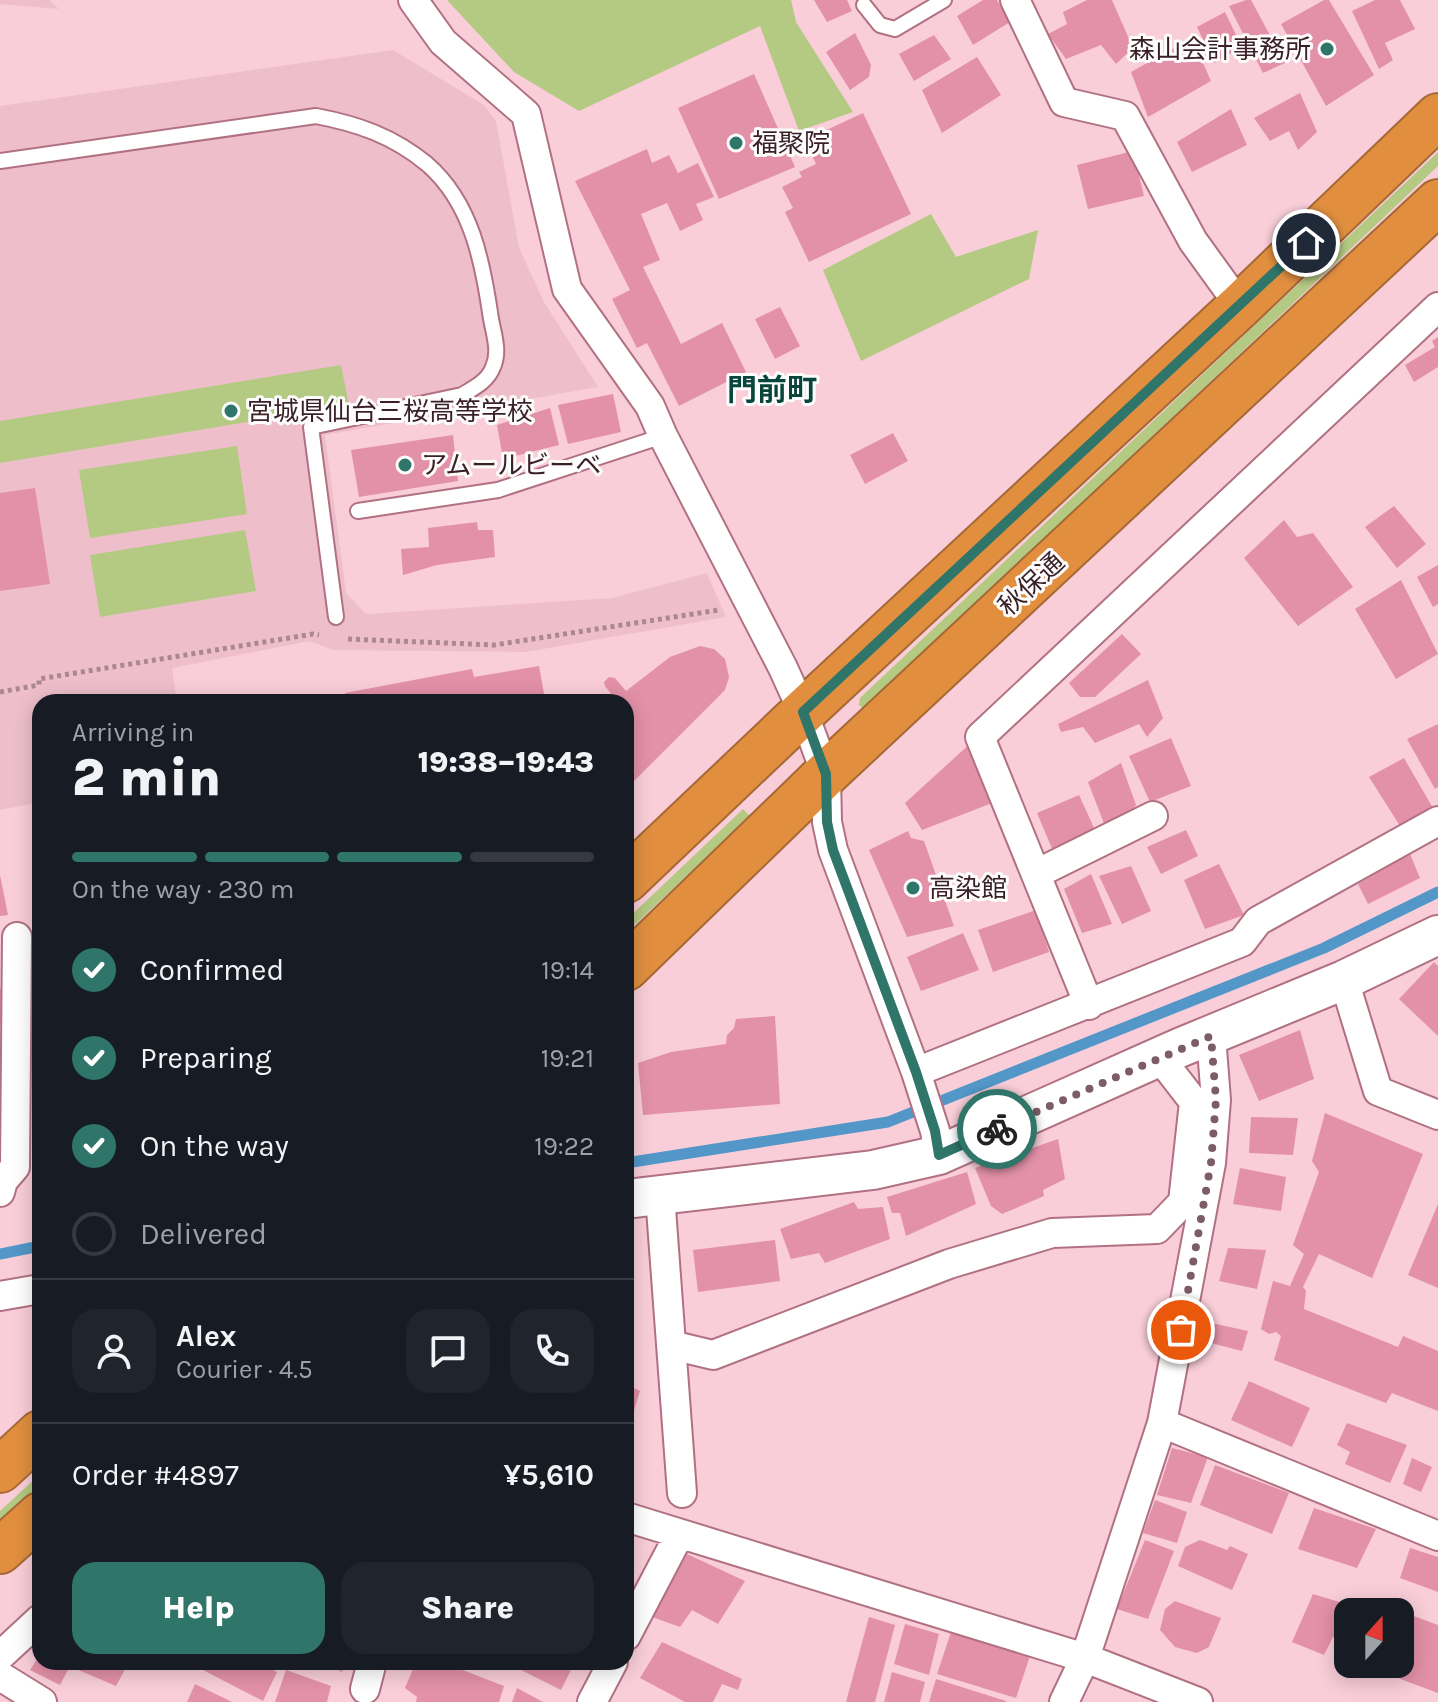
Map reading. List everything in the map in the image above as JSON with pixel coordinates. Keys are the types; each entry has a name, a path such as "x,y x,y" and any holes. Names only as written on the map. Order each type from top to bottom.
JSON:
{"highway":[{"path":"634,872 1240,306 1438,116"},
{"name":"秋保通","path":"634,960 826,774 1438,202"},
{"path":"0,1470 32,1440"},
{"path":"0,1551 32,1522"}],"street":[{"path":"413,0 443,42 526,114 567,289 650,406 783,668 826,774 827,822 833,850 917,1079 937,1143"},
{"path":"1015,0 1064,102 1125,116 1193,241 1240,306"},
{"path":"1089,1005 980,737 1438,307"},
{"path":"1036,874 1153,816"},
{"path":"917,1079 1242,942 1258,921 1438,821"},
{"path":"682,1493 671,1345 643,1197 873,1170 1160,1058 1344,980 1438,935"},
{"path":"0,1192 3,1181 27,1164 17,937"},
{"path":"1344,980 1378,1091 1438,1115"},
{"path":"1064,1702 1085,1658 1162,1423 1211,1163 1216,1100 1211,1036"},
{"path":"671,1345 713,1355 949,1264 1052,1233 1157,1229 1183,1202 1194,1102 1160,1058"},
{"path":"0,1296 32,1290"},
{"path":"1162,1423 1438,1536"},
{"path":"634,1520 1085,1658 1198,1702"},
{"path":"634,1621 679,1535"},
{"path":"0,1656 32,1626"},
{"path":"592,1702 609,1670"},
{"path":"0,1676 42,1702"}],"lane":[{"path":"864,5 880,25 895,29 944,0"},
{"path":"0,161 316,116 355,124 395,140 429,166 452,192 471,226 484,274 497,355 492,371 462,395 311,427 336,617"},
{"path":"358,511 498,490 663,436"}],"path":[{"path":"345,639 494,645 716,609 728,611"},
{"path":"0,692 39,685 39,679 298,636 313,634 330,639"}],"shaded area":[{"path":"0,0 50,0 59,9 0,4"},
{"name":"宮城県仙台三桜高等学校","path":"393,50 484,105 496,121 519,248 544,302 598,387 325,435 346,593 366,614 612,598 707,573 726,617 526,652 333,650 310,641 172,668 176,694 32,694 32,804 0,810 0,106"}],"green space":[{"path":"447,0 791,0 796,22 853,112 799,131 760,26 579,111 514,72"},
{"path":"1438,152 1438,166 868,706 863,708 859,705 860,698"},
{"path":"931,214 956,257 1038,230 1029,279 861,361 823,270"},
{"path":"341,365 349,405 0,463 0,421"},
{"path":"237,446 247,514 90,538 79,470"},
{"path":"245,530 256,591 100,617 90,555"},
{"path":"743,809 750,816 634,925 634,912"},
{"path":"32,1481 32,1493 0,1523 0,1511"}],"building":[{"path":"814,0 847,0 852,11 827,22"},
{"path":"983,0 997,0 1010,22 973,45 957,16"},
{"path":"1087,0 1112,0 1133,48 1116,64 1101,45 1066,59 1048,34 1067,24 1063,12"},
{"path":"1251,0 1285,63 1263,73 1229,6"},
{"name":"森山会計事務所","path":"1329,0 1374,75 1326,106 1281,24"},
{"path":"1375,0 1400,0 1415,29 1385,43 1393,60 1379,69 1352,11"},
{"path":"1225,12 1242,47 1214,63 1197,27"},
{"path":"855,33 871,65 869,77 850,90 826,52"},
{"path":"934,35 951,59 914,81 899,54"},
{"path":"1192,38 1211,81 1148,117 1131,72"},
{"path":"977,57 1001,95 942,133 922,90"},
{"path":"754,74 795,167 719,199 678,108"},
{"path":"1300,93 1317,132 1298,150 1289,131 1270,141 1254,118"},
{"path":"1231,109 1247,145 1192,172 1177,142"},
{"path":"863,113 911,214 809,262 785,212 793,208 782,187 802,177 799,172 816,164 805,140"},
{"path":"647,149 652,163 669,155 678,173 698,163 714,197 696,204 703,220 680,231 667,203 641,214 660,260 643,267 681,344 722,323 746,372 679,406 647,343 637,348 612,299 630,290 575,181"},
{"path":"1133,151 1144,196 1088,209 1077,165"},
{"path":"780,307 800,346 775,359 755,319"},
{"path":"1438,337 1438,367 1414,382 1405,365 1435,347 1432,341"},
{"path":"613,394 621,432 568,444 558,405"},
{"path":"550,408 559,445 503,459 497,425"},
{"path":"893,433 908,461 865,484 850,455"},
{"name":"アムールビーベ","path":"453,435 458,481 359,497 351,450"},
{"path":"35,488 50,584 0,591 0,493"},
{"path":"1394,506 1426,544 1397,568 1365,527"},
{"path":"1284,520 1297,537 1313,533 1353,587 1298,626 1244,558"},
{"path":"477,522 478,530 493,530 495,557 437,565 403,575 401,549 429,547 428,528"},
{"path":"1438,565 1438,604 1433,607 1417,577"},
{"path":"1401,580 1438,654 1396,679 1355,609"},
{"path":"1122,634 1141,654 1095,697 1080,697 1069,683"},
{"path":"700,646 714,649 725,659 729,677 725,690 634,781 634,694 611,694 604,682 609,677 615,678 626,691 670,657"},
{"path":"539,666 544,694 345,693 472,669 474,677"},
{"path":"1148,680 1163,718 1147,737 1139,724 1095,743 1083,727 1061,732 1058,724"},
{"path":"1438,724 1438,787 1435,789 1407,739"},
{"path":"1171,738 1191,786 1150,802 1129,756"},
{"path":"973,741 995,802 922,830 905,803"},
{"path":"1404,758 1433,808 1400,826 1369,777"},
{"path":"1121,763 1136,805 1126,821 1105,826 1088,782"},
{"path":"1079,795 1095,830 1053,851 1037,813"},
{"path":"1186,830 1198,856 1161,874 1147,847"},
{"name":"高染館","path":"908,831 911,838 924,841 954,926 907,937 869,850"},
{"path":"1410,854 1420,878 1368,904 1358,884"},
{"path":"1219,864 1244,915 1205,929 1184,880"},
{"path":"1131,866 1151,911 1122,924 1099,876"},
{"path":"1091,874 1112,924 1082,933 1064,889"},
{"path":"0,875 8,915 0,916"},
{"path":"1036,910 1049,952 993,972 978,930"},
{"path":"963,933 979,970 921,991 907,957"},
{"path":"1434,962 1438,966 1438,1036 1399,999"},
{"path":"8,988 7,1024 0,1024 0,989"},
{"path":"775,1016 780,1104 643,1115 638,1063 671,1052 726,1044 727,1035 734,1028 736,1019"},
{"path":"1300,1030 1314,1079 1259,1101 1239,1055"},
{"path":"29,1034 32,1034 32,1064"},
{"path":"1325,1113 1423,1154 1372,1278 1319,1254 1303,1287 1306,1291 1304,1309 1398,1347 1403,1336 1438,1351 1438,1411 1392,1393 1386,1403 1274,1360 1281,1336 1261,1329 1273,1281 1290,1286 1304,1254 1293,1245 1319,1172 1312,1161"},
{"path":"1251,1117 1298,1118 1293,1155 1249,1153"},
{"path":"1058,1139 1065,1179 1043,1190 1044,1196 1002,1214 991,1206 975,1168"},
{"path":"1240,1168 1286,1177 1281,1211 1233,1204"},
{"path":"967,1172 976,1204 906,1236 900,1213 892,1213 887,1197"},
{"path":"854,1202 858,1209 883,1207 890,1239 825,1263 819,1253 791,1259 780,1229"},
{"path":"1438,1204 1438,1288 1408,1275"},
{"path":"775,1240 780,1281 698,1292 693,1250"},
{"path":"1228,1248 1266,1250 1257,1289 1219,1281"},
{"path":"1207,1322 1248,1331 1242,1351 1203,1341"},
{"path":"1249,1381 1310,1408 1292,1447 1231,1420"},
{"path":"634,1388 640,1391 634,1410"},
{"path":"1347,1423 1407,1445 1390,1483 1345,1464 1350,1452 1337,1445"},
{"path":"1172,1448 1208,1457 1191,1503 1157,1495"},
{"path":"1412,1458 1432,1467 1421,1492 1403,1484"},
{"path":"1215,1465 1289,1493 1272,1534 1200,1505"},
{"path":"1155,1500 1187,1512 1177,1543 1143,1533"},
{"path":"1314,1508 1376,1529 1357,1568 1298,1549"},
{"path":"1145,1540 1174,1551 1148,1619 1117,1609"},
{"path":"1200,1540 1227,1550 1230,1546 1248,1554 1232,1590 1178,1566 1185,1547"},
{"path":"1410,1548 1438,1557 1438,1592 1400,1578"},
{"path":"687,1554 745,1581 718,1624 692,1610 680,1627 652,1617"},
{"path":"1313,1594 1334,1600 1334,1637 1324,1655 1292,1642"},
{"path":"1175,1601 1221,1618 1209,1647 1197,1653 1175,1647 1160,1630 1165,1609"},
{"path":"1414,1616 1438,1625 1438,1693 1398,1678 1414,1678"},
{"path":"869,1617 895,1625 875,1702 846,1702"},
{"path":"905,1624 939,1634 929,1675 894,1664"},
{"path":"951,1632 1030,1656 1016,1698 937,1674"},
{"path":"662,1642 742,1679 738,1690 722,1684 713,1702 685,1702 640,1678"},
{"path":"32,1667 32,1670 68,1670 60,1685 30,1670"},
{"path":"78,1670 125,1670 116,1686"},
{"path":"203,1670 273,1670 277,1672 263,1701"},
{"path":"286,1670 331,1686 327,1702 275,1702"},
{"path":"413,1670 463,1670 504,1686 499,1702 416,1702 417,1697 405,1688"},
{"path":"521,1670 571,1670 561,1690"},
{"path":"892,1672 925,1682 920,1702 884,1702"},
{"path":"936,1679 1006,1701 1006,1702 929,1702"},
{"path":"195,1684 232,1702 187,1702"},
{"path":"517,1688 543,1702 512,1702"}],"waterway":[{"path":"634,1162 888,1122 1324,948 1438,892"},
{"path":"0,1254 32,1248"}],"way so far":[{"path":"997,1129 1211,1036 1216,1100 1211,1163 1181,1330"}],"place":[{"name":"森山会計事務所","path":"1327,49"},
{"name":"福聚院","path":"736,143"},
{"name":"宮城県仙台三桜高等学校","path":"231,411"},
{"name":"アムールビーベ","path":"405,465"},
{"name":"高染館","path":"913,888"}],"district":[{"name":"門前町","path":"772,390"}],"route":[{"path":"997,1129 939,1155 935,1131 916,1072 833,850 827,822 826,774 803,712 1306,243"}]}
